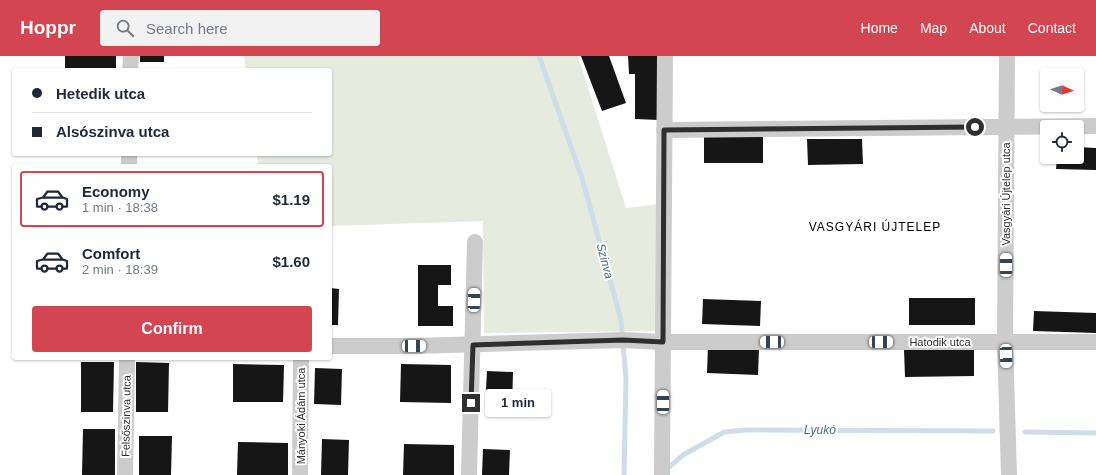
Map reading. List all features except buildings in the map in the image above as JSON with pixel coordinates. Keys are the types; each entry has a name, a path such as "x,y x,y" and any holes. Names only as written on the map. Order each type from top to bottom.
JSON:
{"street":[{"path":"130,68 131,56"},
{"path":"662,468 665,56"},
{"name":"Vasgyári Újtelep utca","path":"1007,56 1005,342 1009,475"},
{"path":"664,130 1096,126"},
{"path":"470,475 475,242"},
{"name":"Hatodik utca","path":"332,346 473,345 623,340 663,342 1096,342"},
{"name":"Felsőszinva utca","path":"125,475 127,360"},
{"name":"Mányoki Ádám utca","path":"300,475 301,360"}],"shaded area":[{"path":"244,56 578,56 626,208 658,204 658,331 484,333 483,221 332,226 332,164 258,164 257,156 332,156 332,68 246,68"}],"waterway":[{"name":"Szinva","path":"539,56 582,178 621,320 626,379 624,475"},
{"name":"Lyukó","path":"666,470 683,455 724,432 746,430 993,431"},
{"name":"Lyukó","path":"1025,432 1096,433"}],"district":[{"name":"VASGYÁRI ÚJTELEP","path":"875,227"}],"route":[{"path":"471,403 473,345 623,340 663,342 664,130 975,127"}]}
